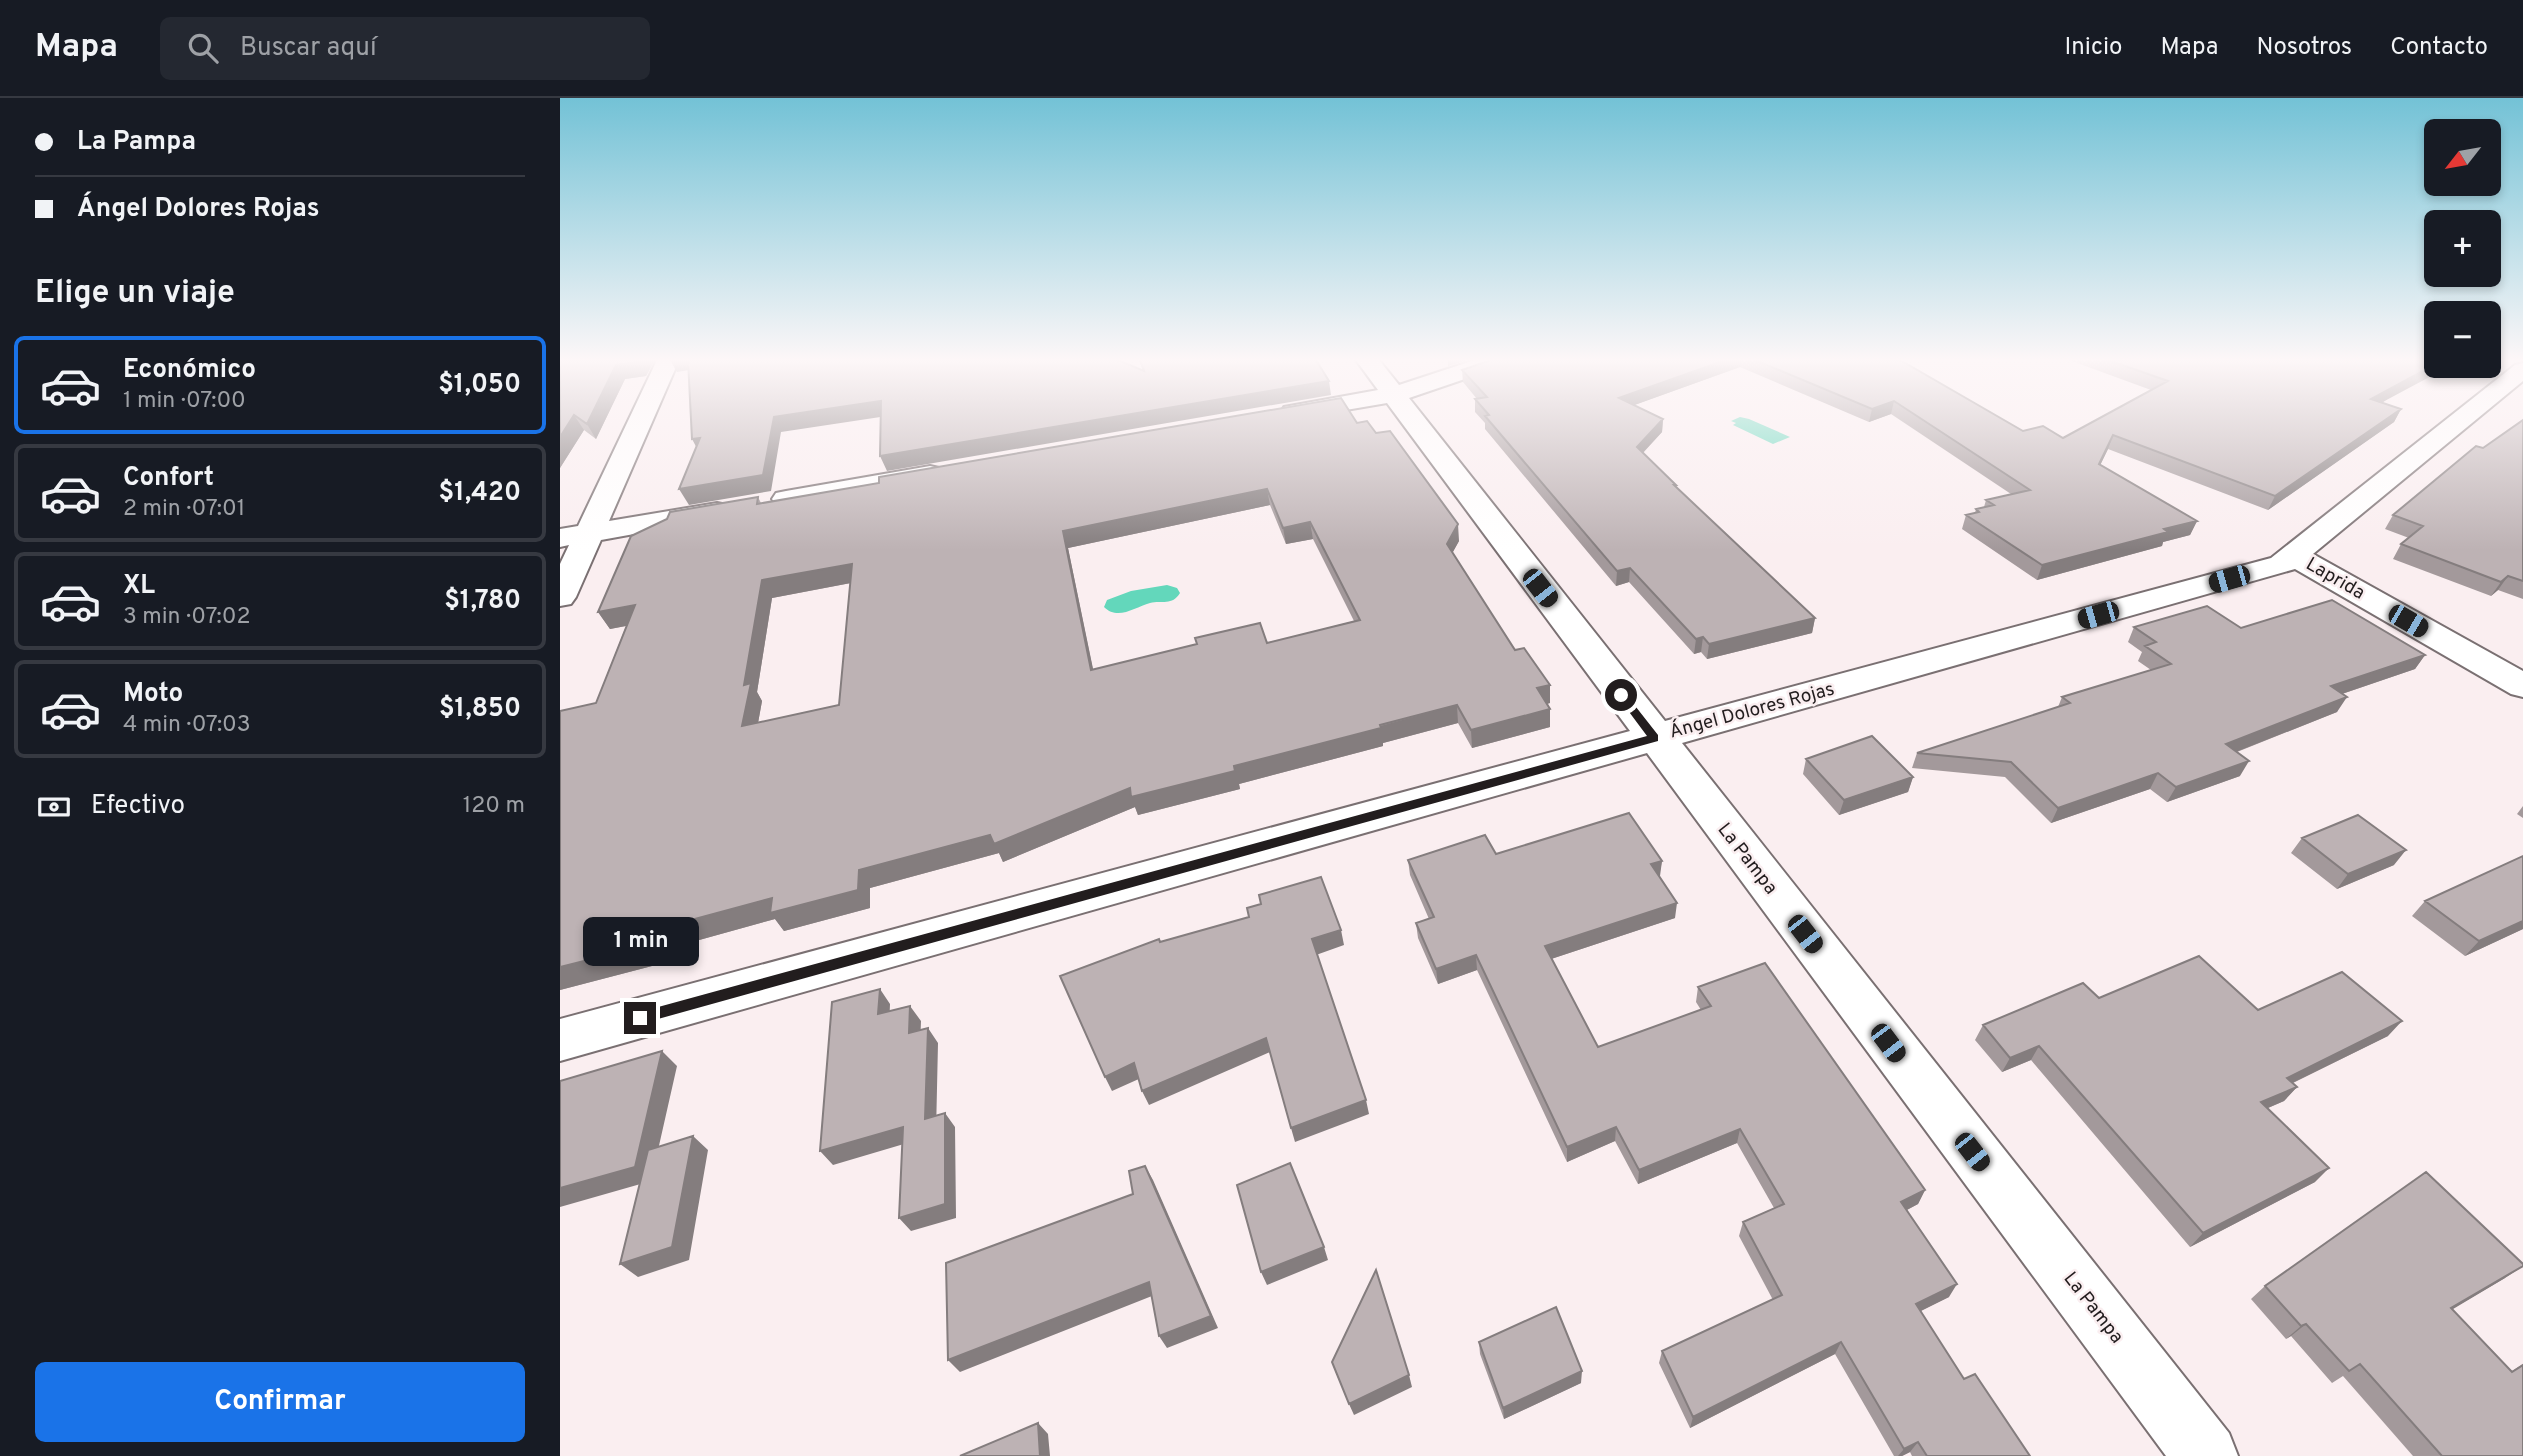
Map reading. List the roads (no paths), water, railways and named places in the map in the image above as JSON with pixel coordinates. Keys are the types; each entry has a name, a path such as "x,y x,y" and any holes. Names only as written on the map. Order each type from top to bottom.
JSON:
{"street":[{"path":"560,597 639,423"},
{"name":"La Pampa","path":"1415,423 2206,1456"},
{"name":"Ángel Dolores Rojas","path":"560,1041 2281,564 2452,423"},
{"path":"766,503 957,470"},
{"path":"560,538 739,507"},
{"name":"Laprida","path":"2293,555 2523,686"}]}
